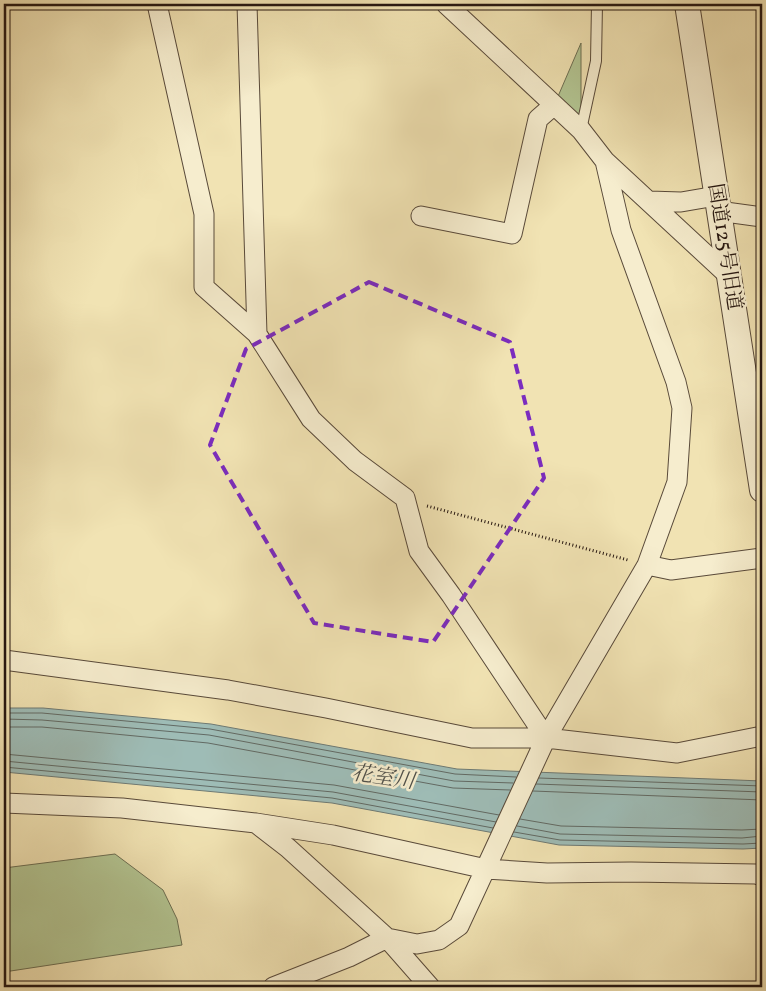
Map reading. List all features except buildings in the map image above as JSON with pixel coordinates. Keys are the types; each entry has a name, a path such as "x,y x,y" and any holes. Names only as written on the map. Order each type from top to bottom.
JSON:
{"street":[{"path":"157,4 204,214 204,287 257,334 311,418 355,461 405,498 419,551 451,595 546,738"},
{"path":"247,4 257,334"},
{"path":"446,4 581,130 605,161 728,276"},
{"name":"国道125号旧道","path":"687,4 762,490"},
{"path":"421,216 512,234 538,119 554,105"},
{"path":"273,987 349,957 386,938 417,944 439,940 459,926 546,738 648,565 677,482 682,408 676,382 621,230 605,161"},
{"path":"649,202 717,204 762,217"},
{"path":"648,565 671,570 762,558"},
{"path":"4,660 228,690 472,738 546,738 677,753 762,736"},
{"path":"4,803 122,808 256,823 333,835 486,869 546,873 631,872 756,874 762,876"},
{"path":"256,823 288,848 386,938 430,987"}],"lane":[{"path":"581,130 596,61 597,4"}],"path":[{"path":"405,498 441,510 648,565"}],"highlighted area":[{"path":"369,282 510,342 544,478 433,642 314,623 210,445 246,349"}],"green space":[{"path":"581,43 581,130 556,101"},
{"path":"115,854 163,890 177,919 182,945 4,972 4,868"}],"water":[{"name":"花室川","path":"4,708 43,708 211,724 457,769 762,781 762,848 559,845 332,803 4,772"}]}
